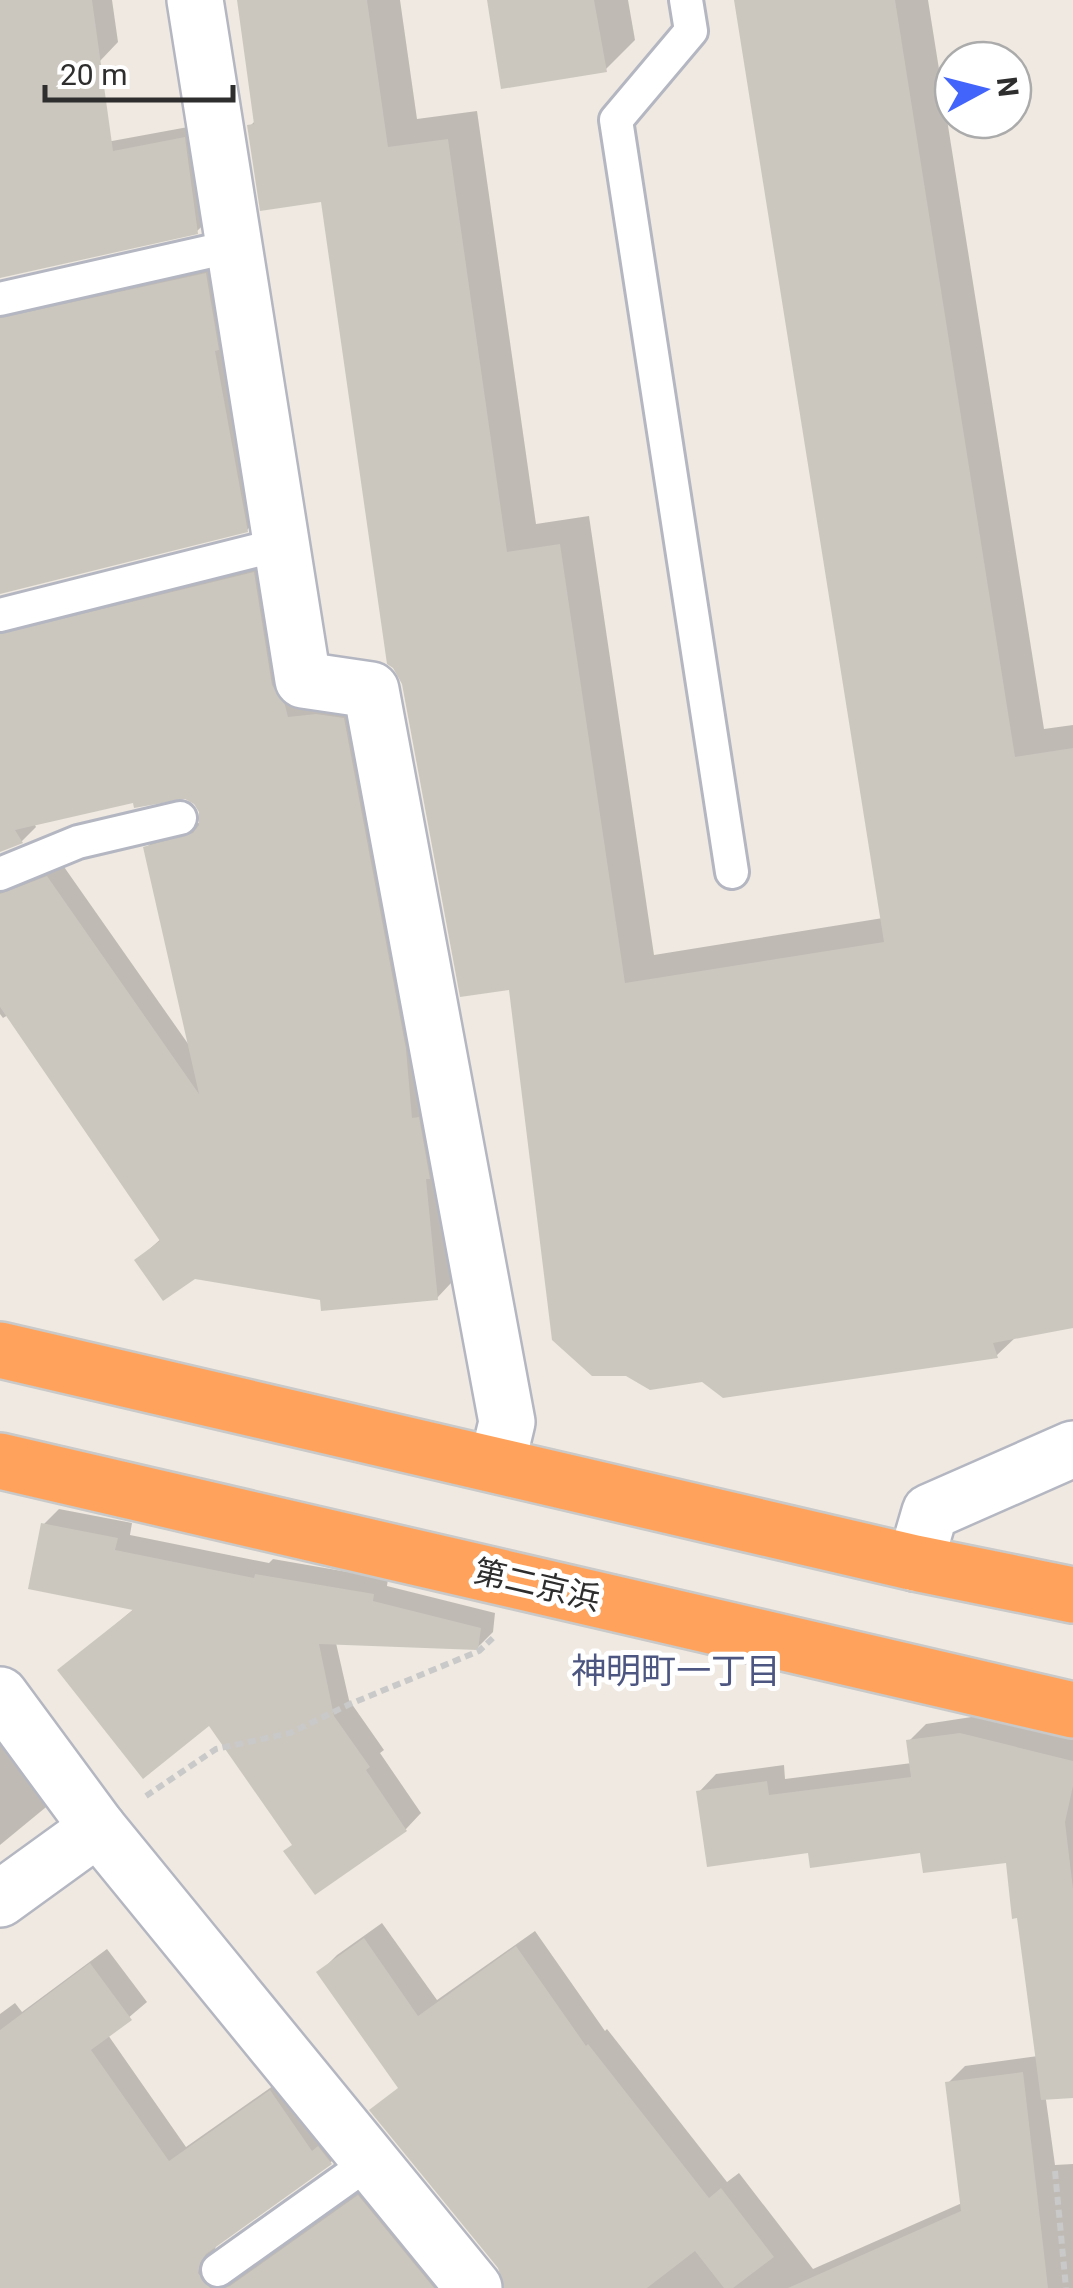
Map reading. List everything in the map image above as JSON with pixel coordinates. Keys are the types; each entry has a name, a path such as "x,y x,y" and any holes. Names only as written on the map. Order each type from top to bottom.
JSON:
{"highway":[{"path":"0,1350 915,1562 1073,1594"},
{"name":"第二京浜","path":"0,1461 1073,1710"}],"street":[{"path":"195,0 303,680 370,690 507,1422 497,1464"},
{"path":"915,1562 930,1512 1073,1448"},
{"path":"0,1695 98,1828 474,2288"},
{"path":"0,1899 98,1828"}],"lane":[{"path":"686,0 691,32 616,120 732,872"},
{"path":"0,299 234,246"},
{"path":"0,614 282,544"},
{"path":"0,874 78,842 180,818"},
{"path":"218,2270 371,2162"}],"path":[{"path":"98,1828 216,1749 290,1733 479,1650 547,1588"},
{"path":"1055,2172 1066,2288"}],"building":[{"path":"0,0 92,0 113,151 185,137 198,234 0,278"},
{"path":"237,0 367,0 388,147 448,139 507,552 560,544 625,983 884,942 734,0 895,0 1015,757 1073,748 1073,1328 993,1343 998,1358 723,1398 702,1382 650,1390 626,1376 592,1376 552,1340 509,990 460,997 402,684 387,664 321,202 260,211 247,125 254,124"},
{"path":"487,0 594,0 607,72 501,89"},
{"path":"206,273 219,350 215,351 248,532 0,594 0,318"},
{"path":"254,572 272,685 288,717 316,714 344,718 406,1049 412,1118 419,1117 430,1179 426,1179 438,1300 321,1311 320,1300 195,1279 163,1301 134,1260 160,1241 0,1007 0,894 47,876 199,1094 143,847 193,833 199,825 199,812 185,799 134,808 133,803 15,830 23,843 0,852 0,634"},
{"path":"41,1523 118,1538 115,1550 254,1578 255,1574 374,1594 373,1601 481,1628 478,1650 319,1644 334,1716 370,1767 366,1770 407,1831 315,1895 283,1851 292,1845 209,1726 143,1779 57,1670 133,1610 28,1589"},
{"path":"960,1733 1073,1761 1073,1786 1065,1822 1073,1889 1073,2098 1041,2100 1006,1863 923,1873 920,1853 810,1868 808,1853 707,1867 696,1791 767,1781 769,1795 911,1777 906,1740"},
{"path":"364,1938 418,2016 516,1946 586,2046 709,2198 721,2188 774,2257 733,2288 724,2288 695,2251 647,2288 504,2288 498,2268 369,2110 398,2088 316,1972"},
{"path":"90,1963 132,2020 91,2050 169,2161 270,2090 312,2151 318,2146 332,2164 206,2254 198,2273 210,2288 0,2288 0,2030"},
{"path":"1023,2072 1048,2288 788,2288 961,2211 945,2082"},
{"path":"358,2195 434,2288 225,2288 230,2286"}],"district":[{"name":"神明町一丁目","path":"676,1671"}]}
